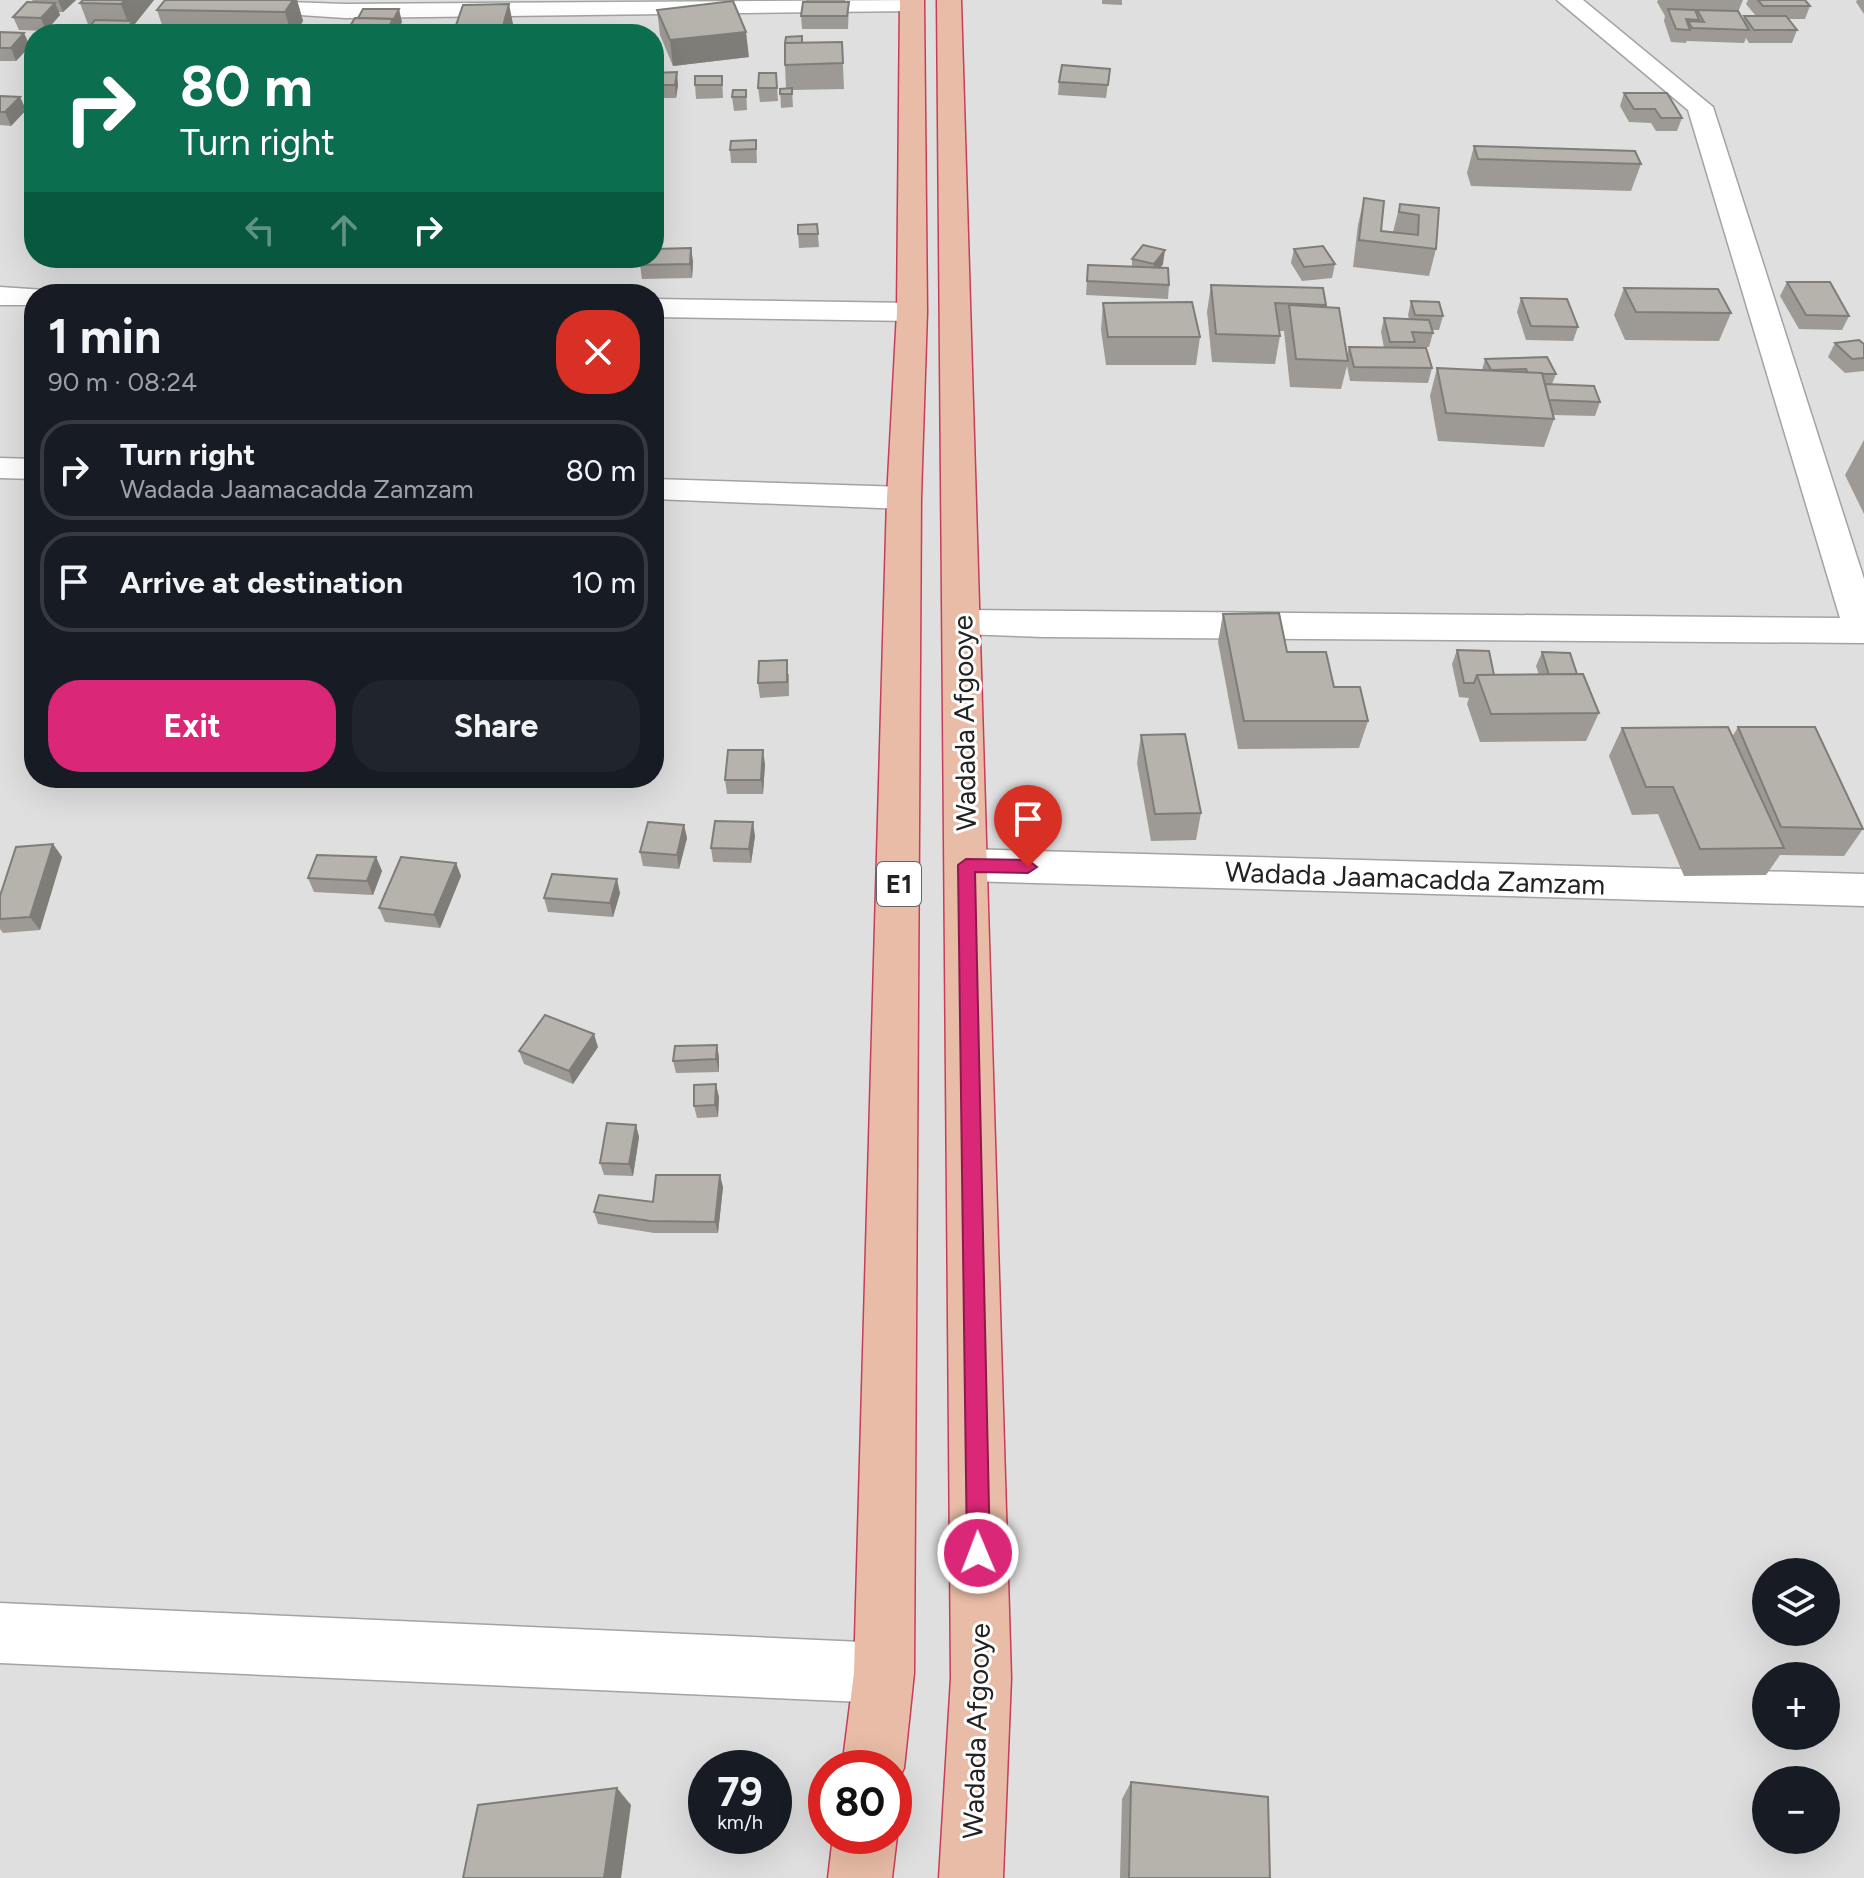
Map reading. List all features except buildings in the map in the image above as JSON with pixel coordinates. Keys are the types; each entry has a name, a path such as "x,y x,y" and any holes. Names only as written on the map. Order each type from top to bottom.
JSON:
{"highway":[{"name":"E1","path":"875,1750 884,1673 904,498 925,1"},
{"name":"Wadada Afgooye","path":"925,1 962,622 981,1678 971,1878"},
{"path":"860,1878 863,1854"}],"street":[{"path":"962,622 1863,632 1700,107 1569,0"},
{"path":"217,4 345,11 925,1"},
{"path":"0,296 24,296"},
{"path":"664,308 912,312"},
{"path":"0,468 24,469"},
{"path":"664,489 904,498"},
{"name":"Wadada Jaamacadda Zamzam","path":"966,865 1864,890"},
{"path":"0,1633 884,1673"}],"shaded area":[{"path":"0,0 1864,0 1864,1878 0,1878"}],"route":[{"path":"978,1553 966,865 1028,867"}]}
